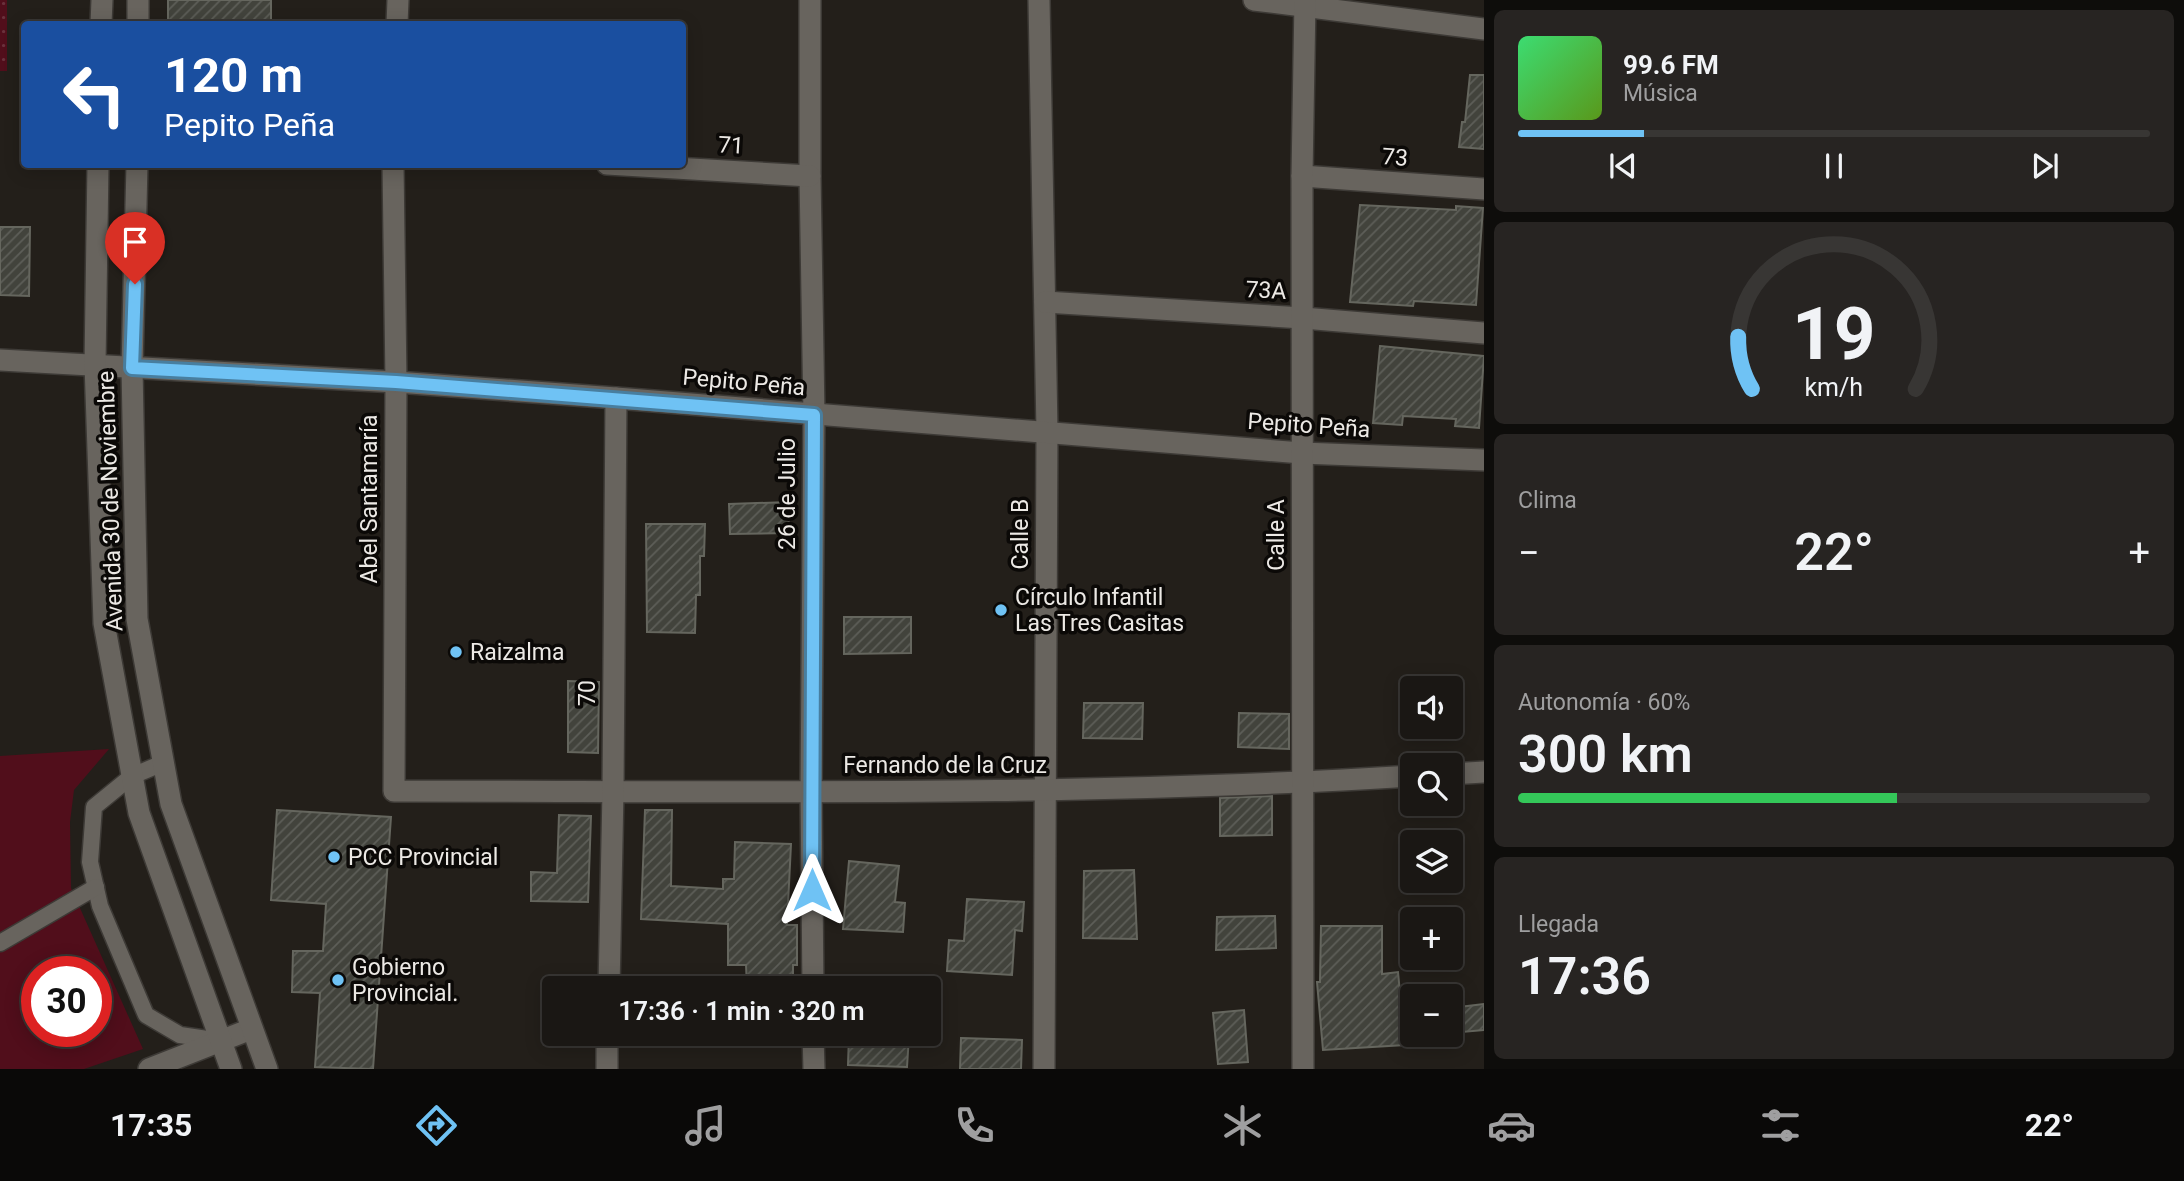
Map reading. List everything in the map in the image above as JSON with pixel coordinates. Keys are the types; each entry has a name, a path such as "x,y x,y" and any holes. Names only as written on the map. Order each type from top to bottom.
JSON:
{"street":[{"path":"101,21 102,0"},
{"path":"138,0 138,21"},
{"path":"397,21 398,0"},
{"name":"26 de Julio","path":"810,0 814,415 811,792 813,976"},
{"name":"Calle B","path":"1039,0 1047,431 1044,1069"},
{"path":"1254,0 1305,4 1484,29"},
{"name":"Calle A","path":"1303,1069 1302,176 1305,4"},
{"name":"Avenida 30 de Noviembre","path":"97,168 95,365 104,623 139,813 231,1069"},
{"name":"Avenida 30 de Noviembre","path":"137,168 132,368 137,620 171,804 267,1069"},
{"name":"Abel Santamaría","path":"393,168 396,382 394,791"},
{"name":"71","path":"675,168 810,176"},
{"name":"73","path":"1302,176 1484,189"},
{"name":"73A","path":"1045,302 1303,318 1484,333"},
{"name":"Pepito Peña","path":"0,360 396,382 1302,453 1484,460"},
{"name":"70","path":"608,976 613,791 616,398"},
{"path":"1463,773 1484,772"},
{"name":"Fernando de la Cruz","path":"394,791 1045,791 1303,783 1400,777"},
{"path":"149,1069 251,1029"},
{"path":"607,1046 607,1069"},
{"path":"813,1046 814,1069"}],"lane":[{"path":"163,764 132,776 94,807 90,862 100,906 146,1015 180,1035 221,1041"},
{"path":"0,943 96,887"}],"shaded area":[{"path":"0,0 7,0 7,71 0,71"},
{"path":"109,749 74,790 70,822 71,888 101,956 21,956 21,1047 112,1047 112,980 143,1049 84,1069 0,1069 0,756"}],"building":[{"path":"168,0 271,0 271,21 168,21"},
{"path":"1470,75 1484,75 1484,149 1459,147 1462,122 1465,122"},
{"path":"1360,205 1456,210 1456,206 1483,208 1476,305 1414,301 1413,306 1350,302"},
{"path":"0,227 30,227 29,296 0,295"},
{"path":"1380,346 1484,356 1479,428 1455,426 1456,419 1403,416 1402,425 1373,423"},
{"path":"788,502 789,533 730,534 729,504"},
{"path":"646,524 705,524 704,556 700,556 700,595 696,595 695,633 647,632"},
{"path":"844,617 911,617 911,653 844,654"},
{"path":"568,681 599,682 598,753 568,752"},
{"path":"1084,703 1143,703 1142,739 1083,738"},
{"path":"1239,713 1289,714 1289,749 1238,747"},
{"path":"1272,796 1272,835 1220,836 1220,798"},
{"path":"277,810 391,817 373,1069 315,1067 320,993 292,992 293,951 323,951 326,904 271,900"},
{"path":"645,810 672,810 671,886 723,889 723,879 734,879 735,842 791,844 787,925 797,925 797,965 793,965 793,976 746,976 746,965 728,965 728,924 641,919"},
{"path":"559,815 591,816 588,902 531,901 531,872 557,873"},
{"path":"849,861 899,866 895,902 905,903 903,932 843,929"},
{"path":"1134,870 1137,939 1083,938 1084,871"},
{"path":"967,899 1024,902 1022,931 1015,930 1012,975 947,971 949,940 964,941"},
{"path":"1275,916 1276,948 1216,950 1217,917"},
{"path":"1321,926 1382,926 1382,974 1398,972 1400,1045 1323,1050 1317,982 1320,982"},
{"path":"1484,1004 1484,1030 1463,1032 1463,1007"},
{"path":"1244,1010 1248,1062 1218,1064 1213,1013"},
{"path":"961,1038 1022,1040 1021,1069 960,1069"},
{"path":"849,1046 908,1046 907,1067 848,1065"}],"place":[{"name":"Círculo Infantil Las Tres Casitas","path":"1001,610"},
{"name":"Raizalma","path":"456,652"},
{"name":"PCC Provincial","path":"334,857"},
{"name":"Gobierno Provincial.","path":"338,980"}],"route":[{"path":"135,284 132,368 396,382 814,415 812,890"}]}
